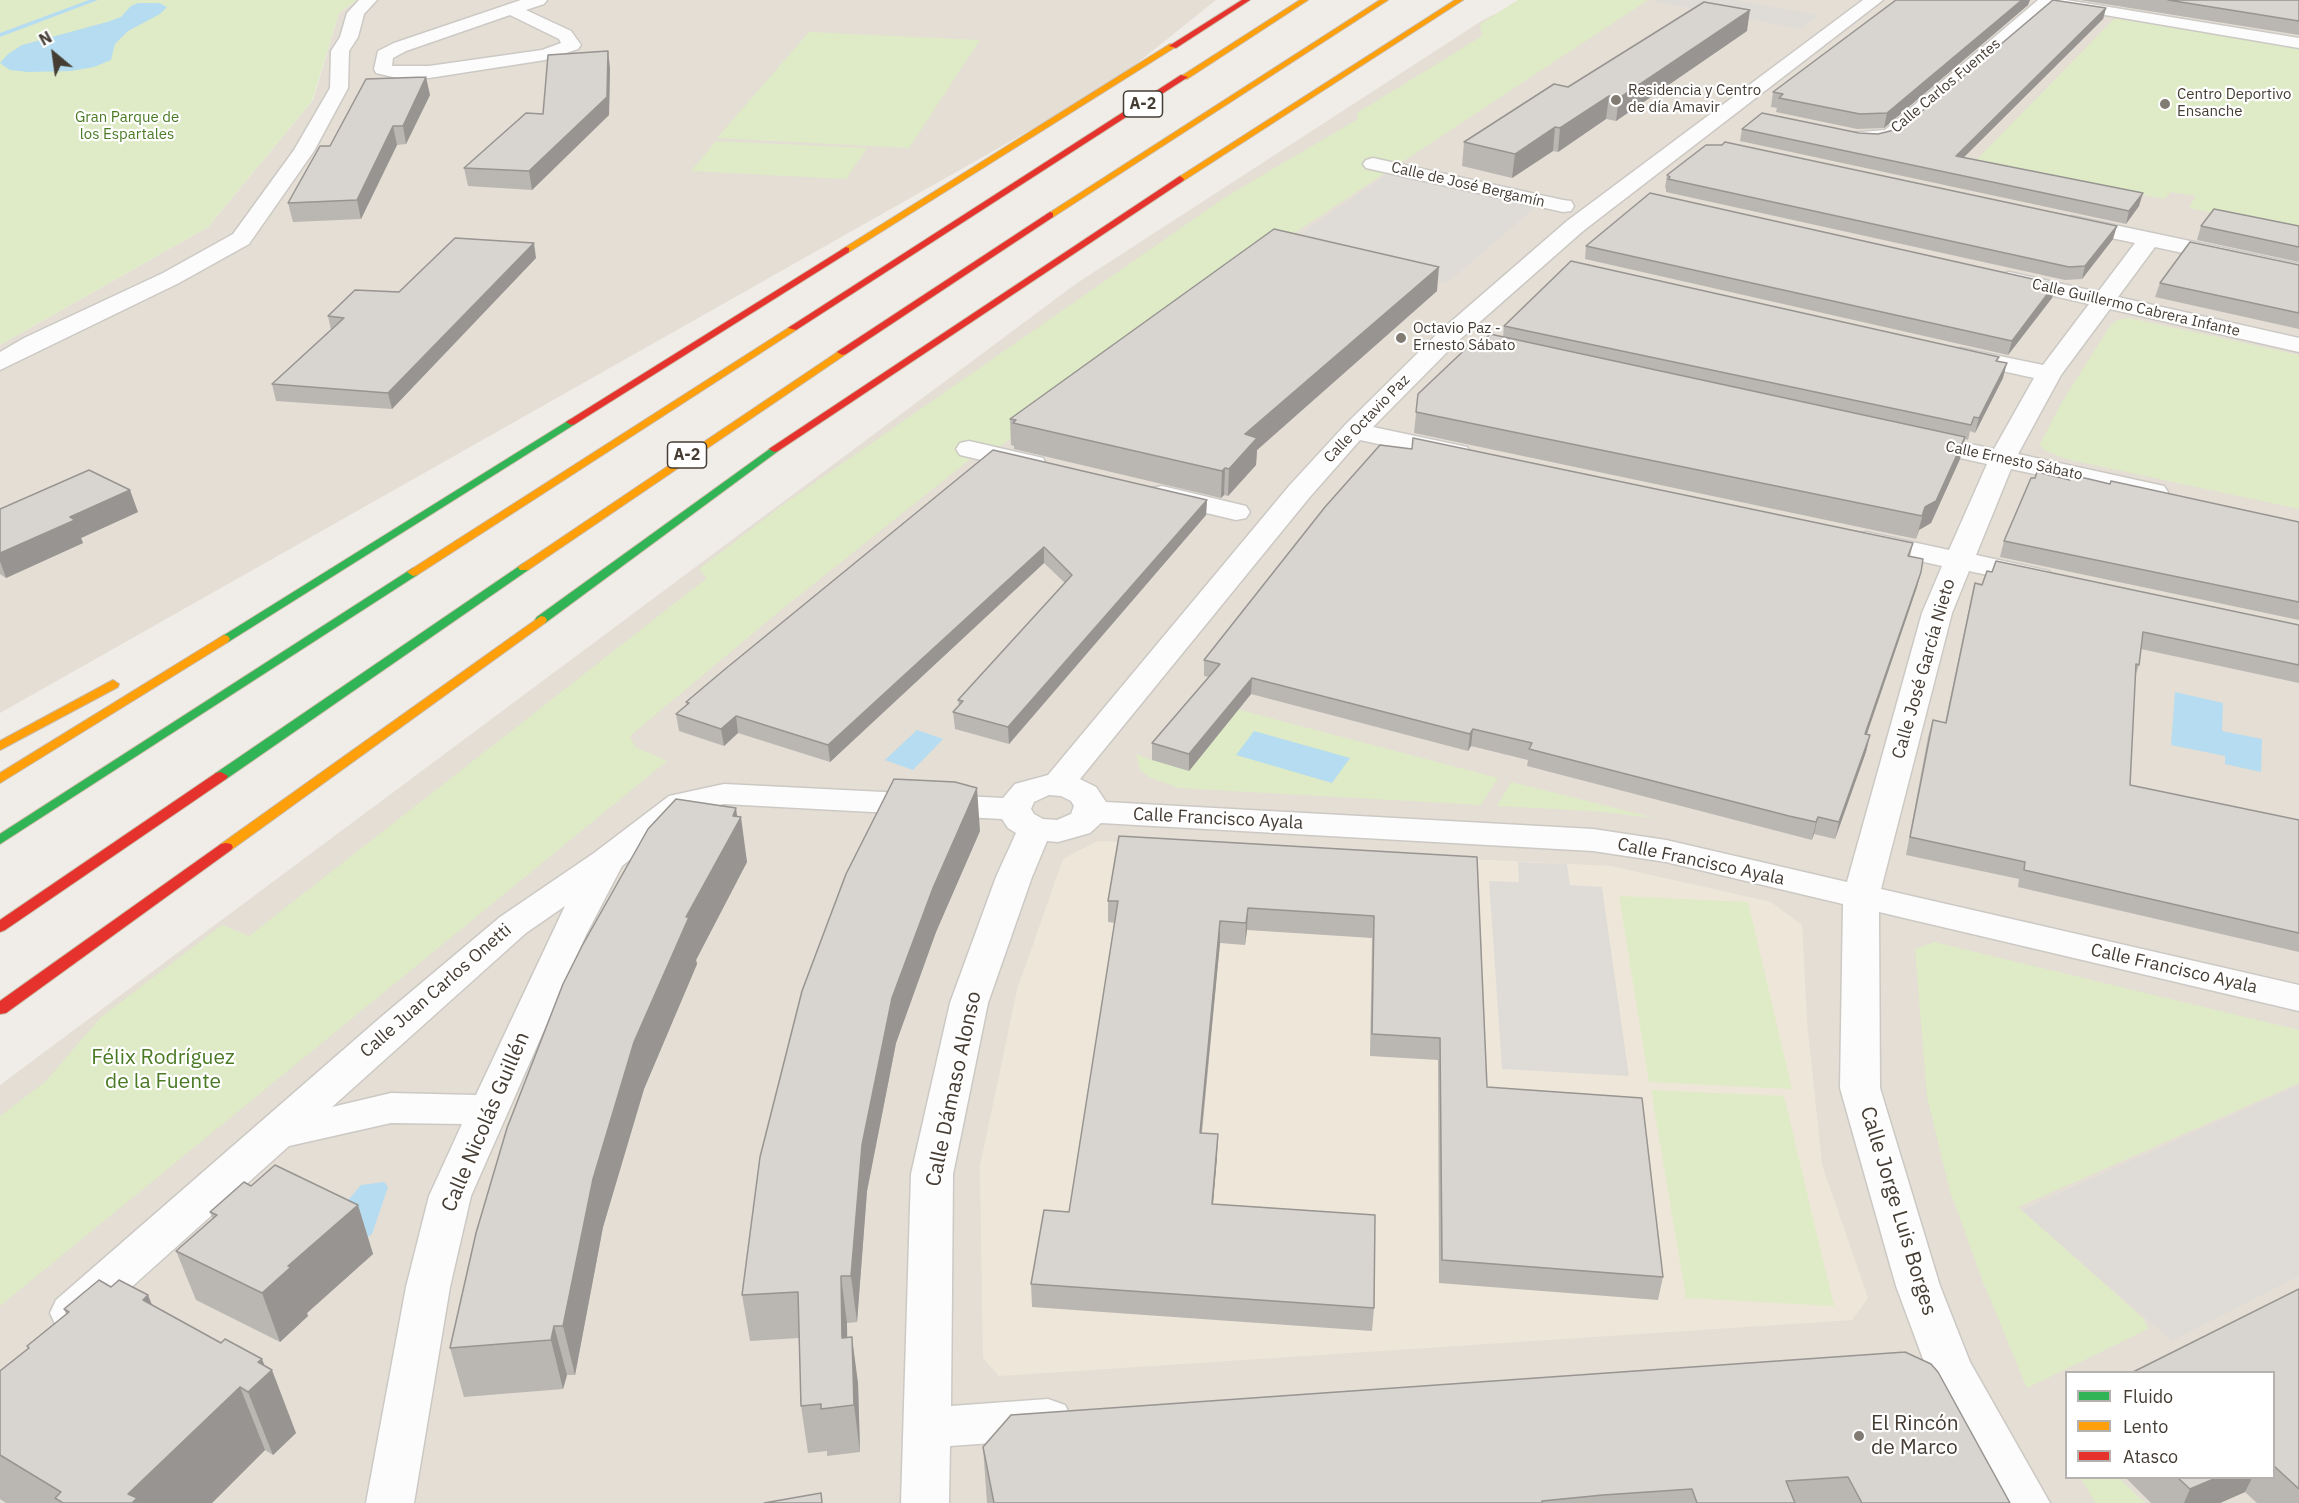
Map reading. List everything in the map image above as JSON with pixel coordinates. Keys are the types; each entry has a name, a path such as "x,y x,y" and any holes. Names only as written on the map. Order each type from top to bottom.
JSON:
{"highway":[{"name":"A-2","path":"0,840 642,424 1305,0"},
{"name":"A-2","path":"0,927 706,442 1196,119 1385,0"},
{"path":"0,1009 464,677 760,458 1095,233 1460,0"},
{"path":"0,779 1110,85 1253,3"},
{"path":"1334,50 1399,6"},
{"path":"1095,233 1176,165"},
{"path":"267,596 588,412"},
{"path":"0,746 122,679"},
{"path":"0,1016 36,984"}],"street":[{"path":"0,363 33,343 171,278 241,239 304,151 339,88 340,51 349,37 356,13 368,0"},
{"path":"511,9 565,35 572,45 545,55 429,72 401,74 383,69 384,55 400,47 511,9 538,0"},
{"name":"Calle Octavio Paz","path":"1058,785 1236,566 1354,431 1448,337 1621,191 1690,140 1739,113 1874,0"},
{"path":"2040,1 2299,43"},
{"name":"Calle Carlos Fuentes","path":"1836,132 1875,138 1892,134 2040,1"},
{"path":"1690,140 1721,146"},
{"name":"Calle de José Bergamín","path":"1372,164 1563,206"},
{"path":"1621,191 1648,197"},
{"path":"2055,219 2299,271"},
{"name":"Calle José García Nieto","path":"1861,897 1937,613 2002,459 2049,375 2149,240"},
{"path":"1539,258 1570,265"},
{"name":"Calle Guillermo Cabrera Infante","path":"1985,274 2299,345"},
{"path":"1448,337 1481,344"},
{"path":"1935,348 2049,375"},
{"path":"1354,431 1479,458"},
{"name":"Calle Ernesto Sábato","path":"1897,436 2173,496"},
{"path":"969,448 1062,470"},
{"path":"1132,487 1236,512"},
{"path":"1842,536 2065,582"},
{"path":"606,861 681,803 724,794 1025,819 1058,831 1069,829 1086,819 1090,812 1089,800 1084,794 1058,785 1036,787 1027,791 1016,802 1025,819"},
{"name":"Calle Francisco Ayala","path":"1090,812 1593,840 1666,851 2299,998"},
{"name":"Calle Dámaso Alonso","path":"925,1503 932,1174 969,1003 1014,877 1025,819"},
{"name":"Calle Nicolás Guillén","path":"390,1503 428,1287 450,1196 568,935 606,861"},
{"name":"Calle Juan Carlos Onetti","path":"44,1336 276,1134 395,1026 513,925 606,861"},
{"name":"Calle Jorge Luis Borges","path":"1861,897 1860,1088 1918,1286 1927,1368 2025,1503"},
{"name":"Calle Juan Carlos Onetti","path":"276,1134 391,1108 490,1110"},
{"path":"928,1428 1092,1417"}],"shaded area":[{"path":"357,0 1216,0 1110,85 0,713 0,345 208,227 313,100 339,13"},
{"path":"1523,0 2299,0 2299,1503 0,1503 0,1085 1077,283 1483,20"},
{"path":"1735,0 1818,15 1801,29 1652,1"},
{"path":"1390,172 1539,204 1447,283 1282,247"},
{"path":"1098,841 1611,866 1771,902 1802,925 1807,1022 1822,1165 1868,1298 1852,1320 999,1376 983,1358 980,1166 1017,990 1063,859"},
{"path":"1518,862 1567,864 1570,885 1602,887 1629,1076 1502,1069 1489,881 1519,882"},
{"path":"2299,1085 2299,1276 2172,1341 2022,1210"}],"green space":[{"name":"Gran Parque de los Espartales","path":"0,0 357,0 339,13 312,101 208,227 0,345"},
{"name":"Félix Rodríguez de la Fuente","path":"1518,0 1648,0 1267,251 998,448 973,457 781,610 630,736 635,747 667,761 0,1306 0,1116 45,1082 101,1017 222,925 249,936 707,578 699,569 784,504 1227,196 1358,119 1357,113 1482,36 1480,24"},
{"name":"Centro Deportivo Ensanche","path":"2115,18 2299,48 2299,231 2189,208 2196,196 2171,192 2164,199 1976,160"},
{"path":"809,32 980,40 909,148 717,138"},
{"path":"716,141 867,148 846,179 691,171"},
{"path":"2129,318 2299,355 2299,509 2066,459 2044,450 2040,444 2062,402 2110,326 2117,320"},
{"path":"1198,699 1498,778 1481,805 1179,788 1149,777 1140,770 1136,754 1152,760"},
{"path":"1511,782 1655,818 1592,811 1497,806"},
{"path":"1619,896 1748,902 1792,1089 1649,1082"},
{"path":"1934,942 2299,1030 2299,1083 2018,1207 2144,1319 2148,1329 2027,1388 1983,1282 1950,1191 1927,1097 1915,949"},
{"path":"1651,1090 1784,1096 1834,1306 1686,1298"},
{"path":"2082,1479 2120,1479 2145,1503 2095,1503"}],"water":[{"path":"138,3 159,3 167,7 160,14 128,31 115,44 111,60 94,67 71,71 10,70 0,63 8,54 22,45 121,17 131,6"},
{"path":"2175,692 2223,703 2222,731 2262,739 2261,772 2225,764 2225,756 2171,745"},
{"path":"917,730 943,739 913,770 885,760"},
{"path":"1254,731 1350,758 1332,783 1236,755"},
{"path":"384,1182 388,1187 372,1234 365,1239 335,1216 361,1185"}],"building":[{"path":"1896,0 2022,0 1887,113 1860,114 1779,98 1783,94 1773,92"},
{"path":"2053,0 2106,8 1956,156 2143,193 2129,211 1742,129 1762,113 1859,133 1878,134 1902,128"},
{"path":"2168,0 2299,0 2299,21"},
{"path":"1704,2 1750,10 1619,98 1609,96 1560,128 1555,127 1515,154 1464,142 1554,84 1568,87"},
{"path":"608,51 607,97 529,171 464,168 526,113 543,114 548,55"},
{"path":"426,77 403,126 393,126 357,200 288,203 320,146 330,146 366,79"},
{"path":"1725,142 2117,226 2085,266 2069,267 1668,179 1670,177 1667,175 1706,145 1722,145"},
{"path":"1650,193 2055,284 2012,341 1586,246"},
{"path":"2214,209 2299,226 2299,247 2201,226"},
{"path":"1274,229 1439,267 1245,434 1257,438 1229,469 1225,468 1222,471 1013,423 1016,420 1010,419"},
{"path":"455,238 534,243 388,393 272,384 344,318 328,316 355,290 399,292"},
{"path":"2190,242 2299,265 2299,313 2160,283"},
{"path":"1571,261 1999,357 1996,361 2007,363 1979,418 1974,417 1971,425 1504,326"},
{"path":"1490,334 1965,437 1936,501 1925,507 1922,516 1416,412 1418,394 1475,340 1485,339"},
{"path":"1413,438 1913,543 1908,556 1923,559 1921,572 1865,734 1870,735 1839,822 1818,817 1816,822 1789,816 1529,749 1532,743 1473,729 1470,734 1252,678 1189,754 1152,743 1220,664 1204,660 1325,507 1380,445 1412,449"},
{"path":"993,450 1207,500 1008,727 953,712 963,701 958,700 1072,575 1044,547 828,745 736,716 721,729 676,714 689,703 686,702 724,670"},
{"path":"89,470 130,490 70,517 75,520 0,553 0,509"},
{"path":"2037,472 2070,480 2072,475 2110,484 2111,481 2299,522 2299,602 2004,541 2031,478 2035,478"},
{"path":"1996,561 2299,625 2299,665 2143,632 2139,665 2136,664 2130,785 2299,820 2299,933 2024,870 2025,862 1910,837 1933,720 1946,723 1975,583 1982,585 1987,571 1992,572"},
{"path":"894,779 955,782 977,788 933,888 892,998 862,1145 851,1276 841,1276 842,1338 852,1337 854,1405 821,1409 821,1404 801,1406 798,1292 742,1295 760,1157 802,991 846,874"},
{"path":"676,799 736,808 733,816 741,817 686,917 689,917 634,1042 593,1179 563,1326 554,1326 551,1340 450,1348 476,1233 507,1128 563,984 648,829"},
{"path":"1119,836 1477,857 1487,1087 1642,1098 1663,1277 1442,1260 1440,1038 1372,1034 1374,916 1248,908 1246,923 1220,921 1200,1133 1218,1134 1212,1204 1375,1215 1374,1308 1031,1284 1044,1210 1069,1212 1118,901 1108,901"},
{"path":"275,1165 358,1205 288,1266 291,1267 262,1293 176,1251 217,1215 210,1212 244,1182 251,1186"},
{"path":"99,1280 111,1287 119,1280 148,1295 143,1300 221,1343 225,1339 262,1359 258,1362 272,1370 248,1392 240,1387 128,1494 137,1498 132,1503 63,1503 55,1498 61,1492 0,1455 0,1371 69,1312 64,1309"},
{"path":"2299,1289 2299,1489 2275,1467 2275,1371 2135,1371"},
{"path":"1905,1352 1931,1364 1938,1372 2010,1503 1862,1503 1848,1477 1786,1481 1795,1503 1697,1503 1692,1489 1603,1495 1542,1501 1542,1503 994,1503 983,1447 1011,1415"},
{"path":"2179,1479 2214,1479 2190,1489"},
{"path":"821,1493 822,1503 764,1503"}],"waterway":[{"path":"0,35 95,0"}],"traffic: fast":[{"path":"224,639 571,422"},
{"path":"541,620 774,449"},
{"path":"221,776 524,567"},
{"path":"0,840 413,572"}],"traffic: slow":[{"path":"1184,77 1305,0"},
{"path":"1050,215 1385,0"},
{"path":"1180,179 1460,0"},
{"path":"846,250 1173,46"},
{"path":"413,572 793,328"},
{"path":"524,567 842,352"},
{"path":"226,847 541,620"},
{"path":"0,779 224,639"},
{"path":"0,746 113,684"}],"traffic: jam":[{"path":"1173,46 1247,0"},
{"path":"793,328 1184,77"},
{"path":"774,449 1180,179"},
{"path":"842,352 1050,215"},
{"path":"571,422 846,250"},
{"path":"0,927 221,776"},
{"path":"0,1009 226,847"}],"place":[{"name":"Residencia y Centro de día Amavir","path":"1616,100"},
{"name":"Centro Deportivo Ensanche","path":"2165,104"},
{"name":"Octavio Paz - Ernesto Sábato","path":"1401,338"},
{"name":"El Rincón de Marco","path":"1859,1436"}]}
